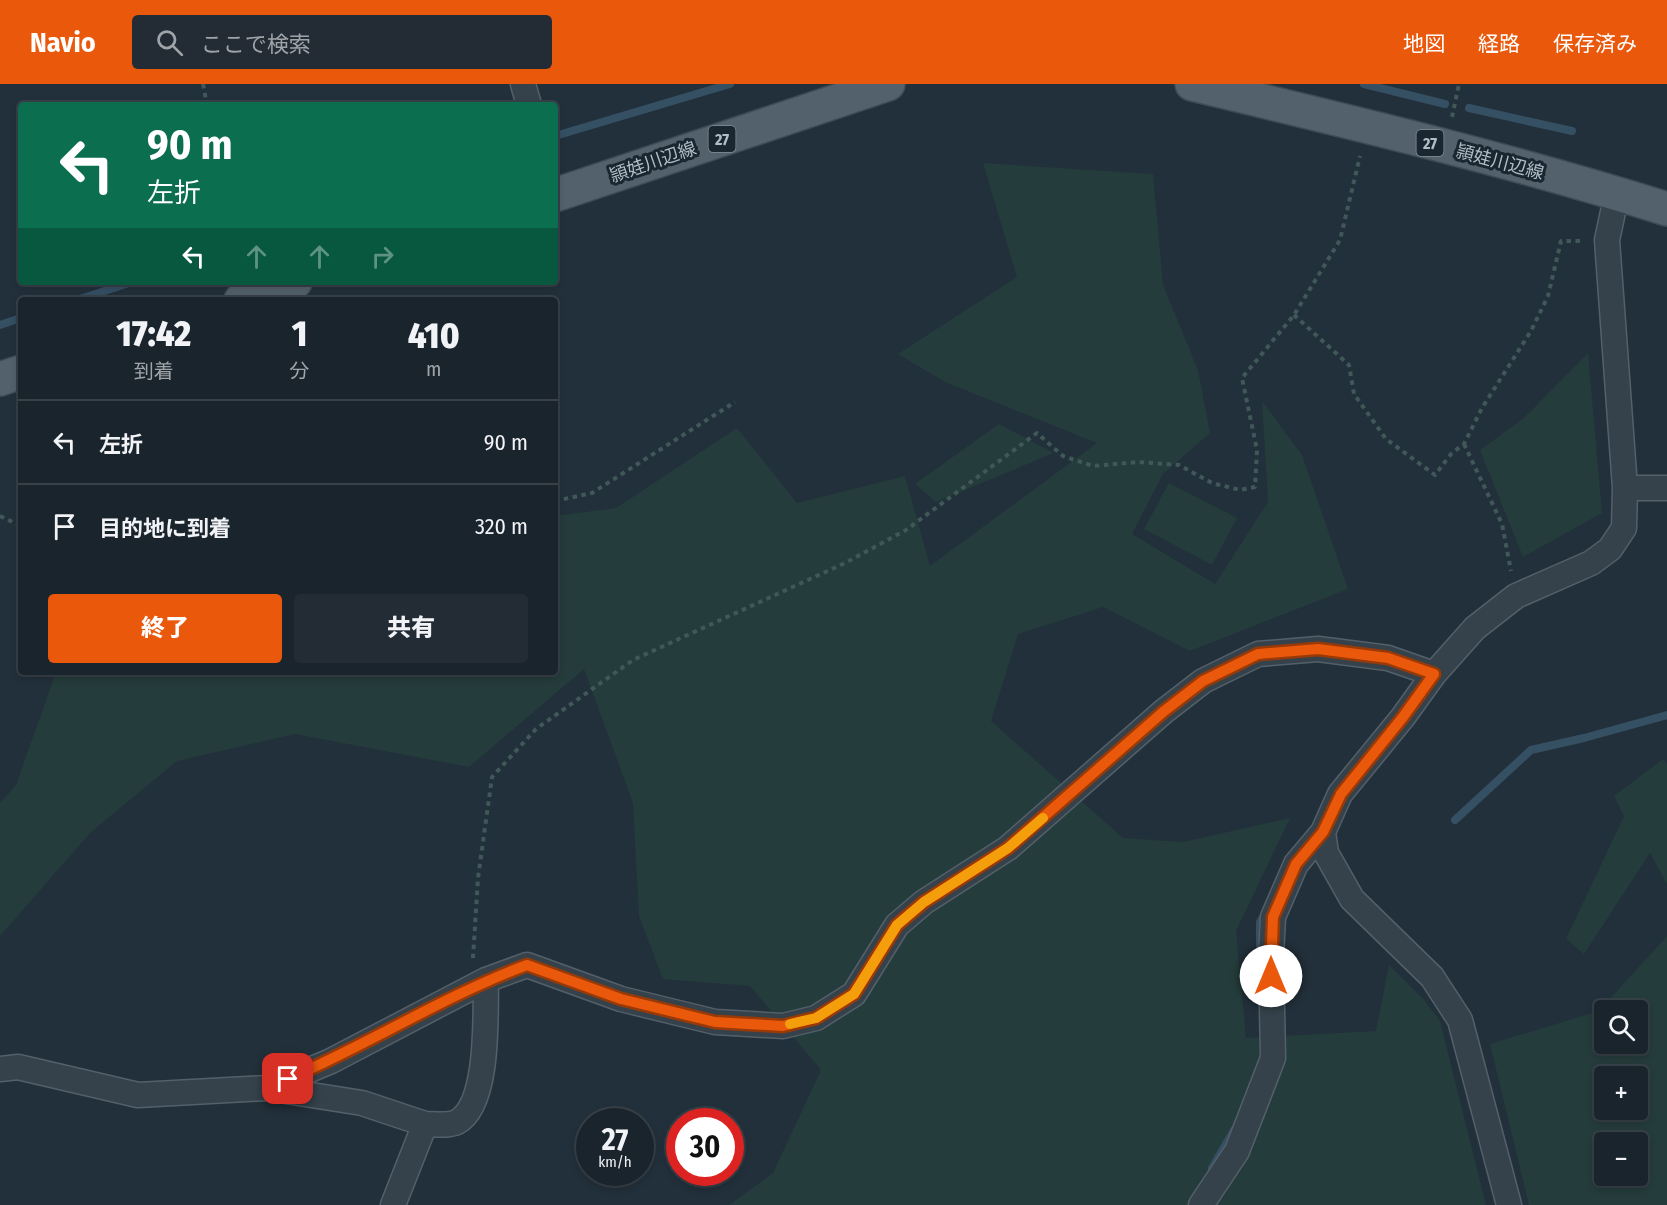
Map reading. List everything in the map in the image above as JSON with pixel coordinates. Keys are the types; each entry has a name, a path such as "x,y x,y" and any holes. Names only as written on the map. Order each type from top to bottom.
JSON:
{"main road":[{"name":"頴娃川辺線","path":"558,194 888,84"},
{"name":"頴娃川辺線","path":"1192,84 1367,126 1667,208"},
{"path":"250,297 286,285"},
{"path":"0,379 18,373"}],"street":[{"path":"523,84 528,102"},
{"path":"1201,1205 1238,1151 1273,1058 1271,956 1273,917 1296,864 1323,832 1341,794 1403,717 1434,674 1475,628 1516,596 1591,563 1610,549 1624,528 1625,488 1607,240 1617,193"},
{"path":"1625,488 1667,488"},
{"path":"267,1088 331,1061 486,980 527,965 621,999 715,1022 783,1026 816,1018 854,994 897,925 924,902 1008,848 1163,712 1203,681 1258,654 1318,649 1388,658 1434,674"},
{"path":"1323,832 1326,853 1352,899 1432,977 1460,1020 1509,1205"},
{"path":"0,1069 18,1066 138,1095 267,1088 362,1103 425,1124 455,1124 468,1113 483,1073 486,980"},
{"path":"393,1205 425,1124"}],"path":[{"path":"203,84 206,102"},
{"path":"486,980 472,963 478,878 492,777 536,729 633,660 845,563 906,530 1037,433 1063,456 1092,466 1138,462 1179,465 1212,483 1240,490 1256,487 1257,450 1242,378 1294,315 1340,240 1367,126"},
{"path":"1294,315 1349,365 1354,394 1386,440 1435,475 1451,454 1464,444 1482,408 1531,332 1548,296 1561,241 1607,240"},
{"path":"558,500 592,493 735,402"},
{"path":"1464,444 1502,524 1516,596"},
{"path":"0,516 18,525"}],"green space":[{"path":"983,163 1153,174 1163,285 1198,370 1210,433 1163,474 1132,534 1215,584 1268,502 1262,401 1302,455 1348,589 1190,651 1103,607 1018,634 991,721 1123,838 1183,842 1290,818 1236,931 1246,1038 1376,1031 1389,965 1424,1000 1440,1021 1486,1205 729,1205 773,1173 821,1070 750,986 663,979 639,916 633,803 584,669 469,767 295,734 177,761 91,832 0,936 0,803 16,785 55,675 558,675 558,516 616,508 737,428 797,503 905,476 930,566 1097,443 945,382 898,354 1017,277"},
{"path":"1588,353 1602,513 1523,557 1480,450 1524,418"},
{"path":"999,424 1054,453 936,502 915,484"},
{"path":"1169,483 1237,518 1212,565 1144,529"},
{"path":"1663,759 1667,764 1667,884 1650,853 1584,954 1566,939 1624,816 1614,796"},
{"path":"1667,936 1667,1205 1529,1205 1490,1044 1594,1013 1594,1054 1648,1054 1648,1000 1609,1000"}],"waterway":[{"path":"558,135 730,84"},
{"path":"1364,84 1445,104"},
{"path":"1469,108 1572,131"},
{"path":"86,297 123,285"},
{"path":"0,325 18,319"},
{"path":"1455,820 1531,750 1667,715"},
{"path":"1260,948 1260,922 1266,912"},
{"path":"1212,1168 1234,1130"}],"slow traffic":[{"path":"790,1024 816,1018 854,994 897,925 924,902 1008,848 1043,818"}],"route":[{"path":"288,1079 331,1061 486,980 527,965 621,999 715,1022 783,1026 816,1018 854,994 897,925 924,902 1008,848 1163,712 1203,681 1258,654 1318,649 1388,658 1434,674 1403,717 1341,794 1323,832 1296,864 1273,917 1271,976"}]}
